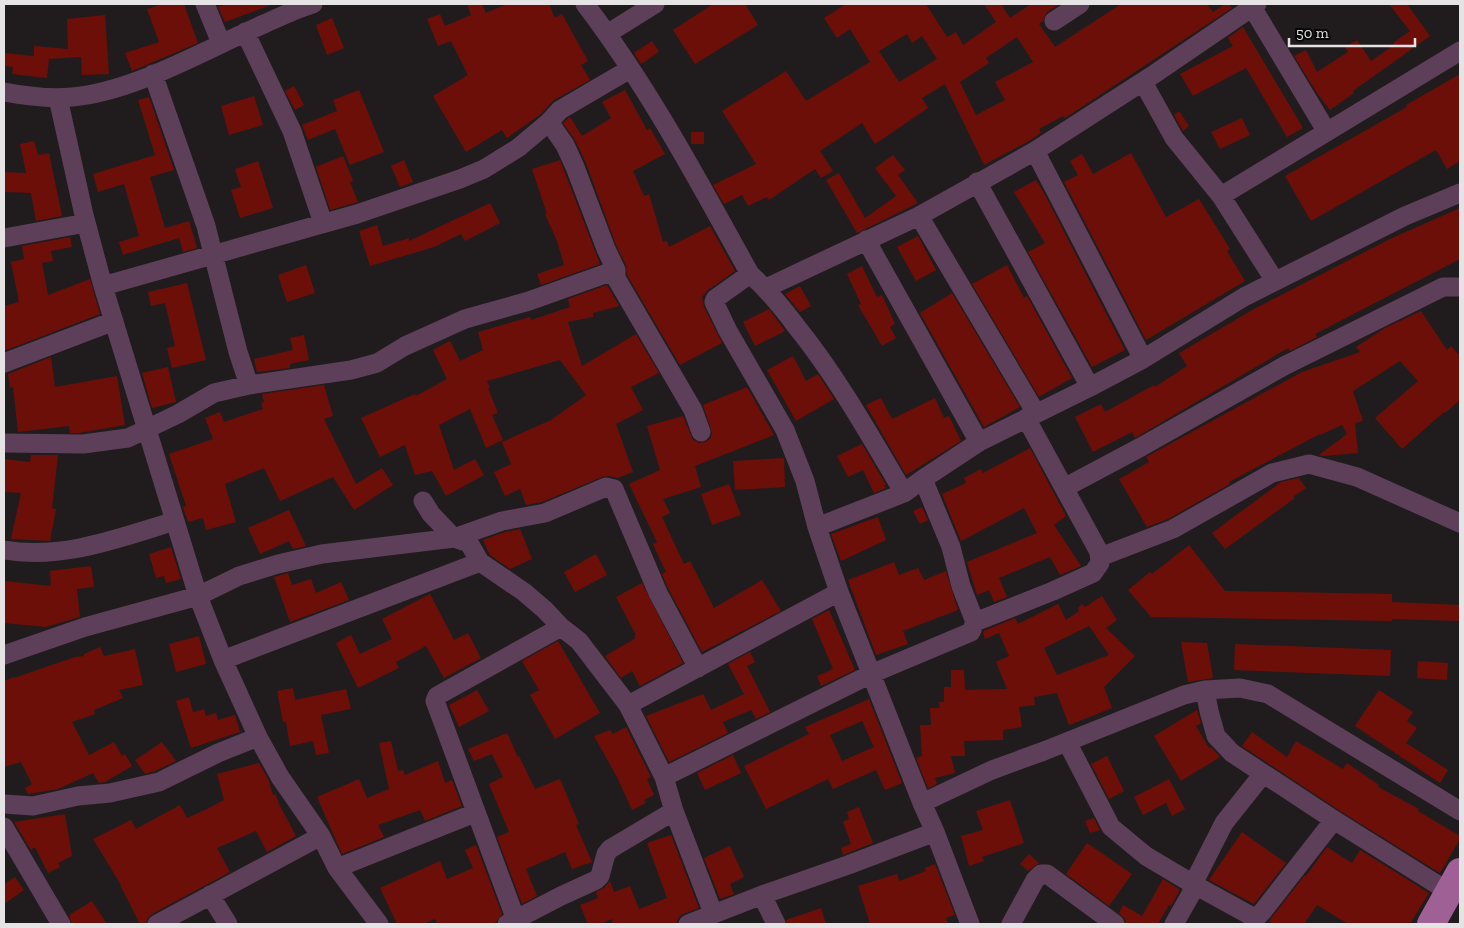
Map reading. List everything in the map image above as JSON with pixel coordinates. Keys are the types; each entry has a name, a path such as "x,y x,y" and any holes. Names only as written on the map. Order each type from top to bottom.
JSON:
{"main road":[{"path":"1431,924 1456,882"}],"street":[{"path":"205,4 222,43"},
{"path":"4,92 58,98 97,94 153,74 245,32 313,4"},
{"path":"585,4 655,108 750,274 766,288 808,340 849,400 904,493"},
{"path":"607,34 655,4"},
{"path":"1054,21 1080,4"},
{"path":"766,288 919,216 1035,151 1143,82 1254,6 1327,132"},
{"path":"245,32 292,131 323,222"},
{"path":"1221,196 1460,51"},
{"path":"103,286 409,197 484,169 518,148 549,122 560,110 630,69"},
{"path":"153,74 206,226 238,352 249,385"},
{"path":"1143,82 1174,138 1221,196 1275,281"},
{"path":"58,98 86,223 103,286 198,596 223,660 258,738 280,777 321,836 337,868 379,924"},
{"path":"549,122 564,145 574,167 616,270 616,278 692,410 701,432"},
{"path":"1035,151 1143,359"},
{"path":"978,182 1090,387"},
{"path":"818,527 904,493 979,442 1143,359 1244,297 1405,216 1460,193"},
{"path":"919,216 1031,416 1064,488 1094,541 1100,557 1100,563 1093,573 975,622"},
{"path":"4,238 86,223"},
{"path":"866,240 979,442"},
{"path":"4,443 83,444 128,438 178,414 214,393 249,385 351,370 377,363 404,346 465,318 529,301 616,270"},
{"path":"750,274 714,299 714,302 728,331 785,430 806,481 818,527 839,592 970,924"},
{"path":"1064,488 1284,366 1443,287 1460,287"},
{"path":"4,364 114,321"},
{"path":"1100,557 1173,529 1272,473 1308,464 1357,477 1460,523"},
{"path":"664,777 872,674 971,632 975,622 961,586 951,547 923,479"},
{"path":"4,655 85,627 198,596 239,576 278,564 322,554 454,538 502,522 545,513 606,487 614,490 658,593 698,668"},
{"path":"424,501 431,514 454,538 469,543 480,562 524,592 561,627 579,641 628,705 664,777 674,811 713,913"},
{"path":"4,550 14,552 56,552 75,550 175,521"},
{"path":"223,660 480,562"},
{"path":"628,705 839,592"},
{"path":"561,627 437,696 436,706 453,747 511,922 596,880 600,876 606,854 610,849 674,811"},
{"path":"922,803 992,770 1184,695 1205,690 1240,688 1268,694 1460,811"},
{"path":"1205,690 1216,736 1232,753 1334,820 1456,882"},
{"path":"4,804 32,806 78,796 110,793 159,782 218,753 258,738"},
{"path":"1067,742 1111,826 1146,856 1253,917 1258,916 1334,820"},
{"path":"1174,924 1191,894 1193,884 1224,823 1264,774"},
{"path":"337,868 475,813"},
{"path":"4,827 61,924"},
{"path":"688,924 713,913 935,832"},
{"path":"156,924 321,836"},
{"path":"1011,924 1035,880 1041,874 1047,874 1115,924"},
{"path":"210,895 228,924"},
{"path":"762,895 776,924"}],"building":[{"path":"163,4 184,4 198,43 132,71 125,53 159,42 147,9"},
{"path":"228,4 271,5 225,22 218,7"},
{"path":"467,4 482,4 486,13 507,4 549,4 555,18 562,14 588,61 581,65 590,80 554,100 541,114 507,138 502,130 466,152 433,96 468,75 451,41 438,46 427,19 440,14 445,26 471,15"},
{"path":"713,4 745,4 758,25 695,64 673,30"},
{"path":"846,4 926,4 947,37 956,32 963,45 996,22 984,4 1001,4 1010,18 1031,4 1060,4 1047,12 1043,21 1039,24 1055,47 1121,4 1207,4 1213,12 1225,4 1229,4 1232,8 1065,118 1063,116 1039,129 1041,133 1029,141 984,165 945,84 922,98 928,108 875,144 862,123 820,151 833,171 821,178 815,169 769,200 767,197 748,206 742,195 724,204 713,185 756,164 722,111 786,71 806,101 870,62 850,29 837,38 824,18","holes":["907,34 912,43 922,36 937,59 899,82 879,51","1017,37 1033,62 995,82 1005,100 976,115 960,82 989,63 986,58"]},
{"path":"1389,4 1407,4 1430,36 1353,91 1354,93 1330,110 1294,56 1306,50 1317,72 1348,52 1345,47 1357,40 1371,61 1410,31"},
{"path":"105,15 109,74 82,75 81,57 49,59 47,78 12,74 13,67 4,66 4,53 34,56 34,46 68,49 67,19"},
{"path":"332,18 344,48 327,55 316,25"},
{"path":"1243,27 1303,128 1287,137 1246,68 1193,96 1180,74 1233,46 1228,38"},
{"path":"652,41 659,52 641,64 634,53"},
{"path":"1460,74 1460,161 1447,169 1436,150 1311,221 1285,176 1407,107 1406,105"},
{"path":"294,86 304,105 295,110 285,91"},
{"path":"359,90 384,152 350,165 335,129 308,140 302,125 337,111 333,100"},
{"path":"625,90 647,130 650,128 665,154 633,171 644,196 649,194 663,242 667,241 669,247 710,226 735,271 708,290 702,297 704,307 722,343 680,365 627,275 626,265 616,245 586,163 575,140 563,123 570,117 582,136 611,118 602,102"},
{"path":"254,96 263,125 229,135 221,106"},
{"path":"149,97 174,170 150,177 165,228 189,221 197,248 183,252 179,238 123,255 119,242 139,236 124,184 98,192 93,174 155,155 138,100"},
{"path":"1179,111 1189,126 1183,131 1174,115"},
{"path":"1242,118 1250,135 1220,149 1211,132"},
{"path":"691,132 704,132 704,144 691,144"},
{"path":"34,141 38,155 49,153 62,216 36,221 31,193 4,192 4,172 26,173 20,144"},
{"path":"1131,153 1166,217 1199,199 1230,249 1227,251 1245,281 1146,340 1064,182 1078,175 1070,161 1082,154 1093,174"},
{"path":"893,155 905,170 898,175 918,203 857,233 826,180 839,173 865,218 896,196 875,168"},
{"path":"343,156 353,181 350,182 358,202 330,210 316,167"},
{"path":"404,160 413,182 400,187 391,166"},
{"path":"560,160 600,264 541,285 537,274 564,265 557,241 545,214 547,214 532,169"},
{"path":"258,161 273,208 240,218 231,190 241,187 235,169"},
{"path":"1036,180 1125,350 1092,367 1028,252 1045,243 1014,192"},
{"path":"490,203 500,223 465,241 461,234 434,247 370,266 359,231 377,225 383,246 409,238 409,241"},
{"path":"1460,208 1460,259 1315,334 1317,337 1290,351 1288,348 1135,438 1132,432 1093,452 1075,417 1101,404 1105,412 1154,385 1155,387 1187,366 1179,353 1254,309 1390,239"},
{"path":"918,236 936,270 916,281 897,247"},
{"path":"70,237 72,247 51,251 53,261 42,263 48,295 90,279 100,314 4,351 4,306 19,302 11,262 24,259 22,246"},
{"path":"306,265 315,293 287,302 278,275"},
{"path":"1007,265 1024,298 1027,296 1072,378 1039,397 972,284"},
{"path":"862,266 877,297 882,295 895,324 890,327 896,338 882,346 858,305 861,304 847,274"},
{"path":"187,283 206,360 172,368 167,348 175,346 165,303 151,306 148,292"},
{"path":"607,285 619,306 593,313 593,317 568,322 582,366 636,334 659,373 631,387 643,410 616,424 633,472 618,478 602,477 542,502 526,505 520,489 505,496 494,472 511,464 502,442 551,420 586,395 560,360 487,381 498,413 492,415 503,440 486,448 470,409 439,425 454,470 475,459 484,475 446,496 432,471 415,475 405,445 380,457 361,418 415,394 416,396 447,379 433,350 450,341 460,361 483,350 478,332 530,317 531,320 570,307 568,299"},
{"path":"800,286 811,306 800,312 785,294"},
{"path":"952,293 1020,407 984,427 920,313"},
{"path":"769,309 785,331 755,346 743,322"},
{"path":"1421,311 1447,350 1451,346 1460,356 1460,400 1402,449 1375,418 1418,381 1400,361 1353,391 1363,421 1355,423 1358,453 1319,455 1347,434 1342,425 1320,434 1229,482 1230,484 1168,519 1147,527 1119,479 1149,462 1146,457 1302,372 1360,352 1356,347 1385,328"},
{"path":"304,335 309,360 290,364 290,368 257,372 254,359 293,350 290,338"},
{"path":"793,356 806,381 818,374 834,399 796,421 767,370"},
{"path":"51,357 55,387 117,376 125,425 79,433 70,433 69,426 18,432 13,387 10,388 8,374"},
{"path":"168,367 176,402 152,408 142,373"},
{"path":"324,385 333,416 324,419 356,484 382,468 393,485 354,510 333,477 280,501 264,468 225,484 236,522 206,530 203,518 188,522 183,507 186,506 169,454 213,439 205,418 220,412 224,422 263,409 261,403 264,402 262,394"},
{"path":"747,387 774,435 695,466 701,487 663,499 670,513 662,517 684,564 690,561 714,608 762,580 781,611 702,652 668,588 662,574 666,572 653,544 657,542 629,484 660,470 647,426 683,416 693,440 700,443 705,442 710,439 712,433 703,405"},
{"path":"881,398 892,419 935,398 944,418 949,416 961,441 906,475 866,405"},
{"path":"862,444 886,485 884,485 886,488 874,493 863,470 848,477 837,456"},
{"path":"1030,448 1066,516 1054,525 1081,566 1060,575 1050,557 999,578 1007,597 994,602 989,590 977,595 967,562 1037,533 1024,508 961,541 942,494 966,483 964,478 981,469 983,473"},
{"path":"31,455 58,455 52,508 56,509 50,541 11,539 21,493 4,492 4,459 30,462"},
{"path":"784,458 785,487 735,490 733,461"},
{"path":"1299,478 1306,488 1225,549 1212,533 1281,482"},
{"path":"729,484 741,515 712,525 701,494"},
{"path":"922,507 928,520 920,524 913,511"},
{"path":"289,510 306,546 293,549 289,541 260,554 248,528"},
{"path":"878,517 886,540 841,561 831,534"},
{"path":"520,529 532,559 510,569 490,555 483,540"},
{"path":"1189,545 1225,591 1392,594 1392,602 1460,605 1460,621 1151,617 1128,590"},
{"path":"171,547 181,579 166,583 164,576 156,578 149,554"},
{"path":"596,554 607,575 575,592 564,572"},
{"path":"894,562 899,575 918,568 924,580 946,571 958,610 903,631 908,644 876,655 848,580"},
{"path":"91,566 94,587 77,589 80,617 46,627 4,623 4,581 51,586 50,571"},
{"path":"288,573 292,585 311,579 316,593 341,582 349,600 290,622 274,577"},
{"path":"642,583 683,663 640,686 632,671 621,678 605,656 636,638 616,597"},
{"path":"430,594 454,640 468,633 481,658 444,678 426,646 396,662 399,668 358,688 336,643 351,635 360,654 392,639 382,619"},
{"path":"1102,596 1117,620 1106,628 1135,656 1104,687 1112,708 1069,725 1057,693 1034,697 1035,705 1019,707 1022,727 1003,730 1003,740 964,741 965,756 951,756 955,773 935,778 937,784 928,788 916,758 922,756 920,725 931,725 930,708 940,708 939,702 944,702 944,687 951,687 951,670 964,670 965,690 1007,689 996,662 1009,656 999,633 985,639 984,631 1015,618 1018,624 1058,604 1066,620 1079,611 1078,608 1082,604 1085,607","holes":["1089,626 1109,655 1057,675 1044,648"]},
{"path":"829,610 855,670 821,686 817,676 833,669 812,619"},
{"path":"199,636 206,664 176,672 169,644"},
{"path":"558,641 600,713 555,739 530,695 539,690 522,661"},
{"path":"1181,642 1207,643 1213,678 1188,682"},
{"path":"1235,644 1391,650 1390,676 1234,670"},
{"path":"100,647 104,656 135,649 143,685 119,690 123,698 94,710 95,714 72,722 89,755 114,742 122,756 125,754 132,766 105,782 99,783 93,773 58,789 28,794 25,788 32,784 21,762 4,767 4,681 75,657 84,656 84,654"},
{"path":"750,652 755,662 747,666 770,712 756,719 751,710 723,722 728,733 669,762 646,716 703,694 711,710 744,694 728,664"},
{"path":"1418,661 1448,663 1447,680 1417,678"},
{"path":"293,688 295,700 346,689 351,709 321,715 329,753 316,755 313,741 290,746 286,722 283,722 277,691"},
{"path":"477,690 489,711 459,727 449,705"},
{"path":"1379,690 1413,712 1407,721 1417,728 1406,743 1448,770 1440,783 1355,726"},
{"path":"189,697 193,712 204,709 206,716 216,713 218,720 235,715 240,732 191,748 176,701"},
{"path":"869,699 902,783 885,790 876,770 833,789 828,779 766,809 744,766 809,734 805,727","holes":["862,721 874,747 842,761 830,735"]},
{"path":"1197,710 1201,723 1196,726 1209,748 1211,747 1220,757 1181,781 1154,736"},
{"path":"626,727 651,777 647,779 654,795 644,800 646,803 632,810 617,777 594,736 610,730 613,734"},
{"path":"1252,732 1287,757 1296,741 1343,769 1347,763 1379,785 1378,787 1419,809 1418,811 1460,836 1440,873 1340,811 1242,746"},
{"path":"507,733 535,789 560,779 579,824 576,825 592,862 572,869 565,852 526,869 537,896 522,904 497,837 509,832 489,784 503,777 492,754 474,761 468,749"},
{"path":"391,741 398,771 403,770 405,775 438,761 445,783 452,780 462,806 425,821 420,810 378,825 384,837 342,854 317,797 359,779 367,798 389,789 379,743"},
{"path":"162,742 176,761 145,774 135,760"},
{"path":"733,755 741,773 705,790 697,773"},
{"path":"1107,756 1124,791 1109,799 1091,764"},
{"path":"259,763 268,779 273,795 276,795 296,836 267,852 256,831 217,848 230,872 152,914 146,923 140,924 121,885 93,839 131,820 136,829 180,805 187,818 209,808 224,800 217,774"},
{"path":"1169,779 1185,809 1172,816 1166,803 1143,815 1134,797"},
{"path":"1010,800 1024,843 982,857 984,861 969,866 961,836 983,830 976,811"},
{"path":"859,807 873,843 843,855 841,848 851,844 843,822 849,819 847,812"},
{"path":"65,814 72,856 58,863 60,867 48,873 35,847 31,850 14,822"},
{"path":"1094,818 1100,830 1090,833 1085,821"},
{"path":"1242,832 1286,863 1254,904 1209,880"},
{"path":"671,835 699,908 683,914 679,917 676,924 613,924 612,919 600,924 588,924 580,905 598,898 596,892 604,888 610,881 614,892 630,886 639,909 667,898 647,843"},
{"path":"1087,843 1132,874 1109,906 1066,874"},
{"path":"476,845 502,914 496,922 492,924 438,924 435,919 423,924 397,924 380,888 440,861 447,879 473,868 465,850"},
{"path":"730,846 744,877 730,884 734,894 720,899 704,858"},
{"path":"1327,847 1352,863 1360,850 1429,893 1410,924 1348,924 1317,905 1304,924 1275,924 1269,921"},
{"path":"1029,854 1039,863 1028,871 1020,864"},
{"path":"935,864 955,915 946,918 948,924 870,924 858,886 897,874 899,881 926,871 925,868"},
{"path":"15,877 24,890 4,904 4,884"},
{"path":"1163,879 1180,890 1158,924 1126,923 1119,913 1123,905 1142,916"},
{"path":"92,901 107,924 72,924 69,915"},
{"path":"821,908 826,924 787,924 786,920"}]}
